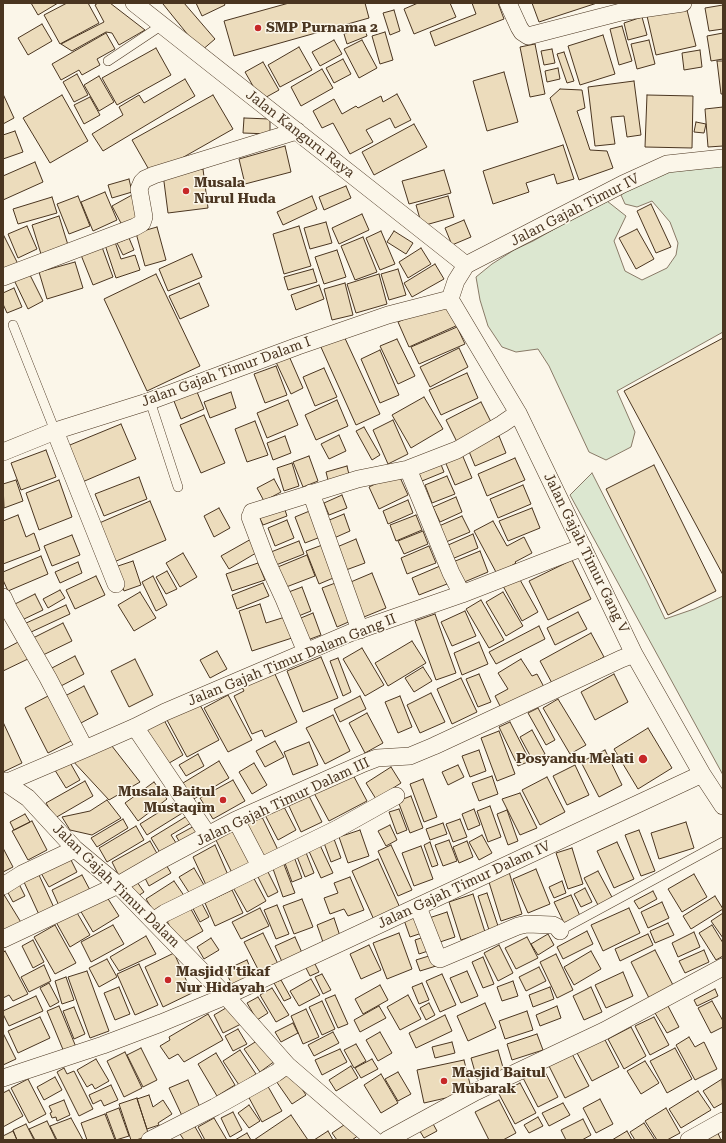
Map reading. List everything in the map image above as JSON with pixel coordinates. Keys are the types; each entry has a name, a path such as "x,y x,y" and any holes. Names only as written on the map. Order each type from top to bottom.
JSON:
{"street":[{"name":"Jalan Kanguru Raya","path":"134,3 466,265"},
{"path":"508,3 522,32 528,36 621,12 683,3"},
{"path":"3,277 136,227 142,223 144,217 139,189 142,182 154,174 297,131"},
{"name":"Jalan Gajah Timur IV","path":"466,265 623,184 667,164 723,158"},
{"path":"450,299 456,281 466,265"},
{"name":"Jalan Gajah Timur Dalam I","path":"3,452 55,431 150,401 298,346 388,315 450,299"},
{"name":"Jalan Gajah Timur Gang V","path":"450,299 518,412 634,654 702,774 723,806"},
{"path":"306,652 267,562 250,517 252,512 358,479 408,469 457,450 502,424 518,412"},
{"path":"55,431 116,584"},
{"path":"408,469 451,573 462,594"},
{"path":"311,493 360,630"},
{"name":"Jalan Gajah Timur Dalam Gang II","path":"4,783 306,652 360,630 462,594 583,547"},
{"path":"3,598 48,678 85,749"},
{"name":"Jalan Gajah Timur Dalam III","path":"3,939 118,885 236,820 377,758 410,756 634,654"},
{"path":"135,727 208,836"},
{"name":"Jalan Gajah Timur Dalam IV","path":"3,1078 103,1045 226,996 702,774"},
{"name":"Jalan Gajah Timur Dalam","path":"4,783 28,798 75,849 118,885 226,996"},
{"path":"153,921 165,913 337,829 396,796"},
{"path":"236,820 260,866"},
{"path":"3,886 22,874 75,849"},
{"path":"418,907 438,958 440,959 522,925 553,925 557,927 557,932"},
{"path":"387,1140 475,1092 604,1031 723,967"},
{"path":"226,996 287,1065 374,1140"},
{"path":"150,1140 215,1107 276,1073 287,1065"},
{"path":"689,1140 723,1121"}],"lane":[{"path":"108,61 162,25"},
{"path":"13,325 55,431"},
{"path":"150,401 178,487"},
{"path":"557,932 723,842"}],"green space":[{"path":"723,162 723,332 617,391 635,432 631,447 606,460 589,452 549,366 538,349 516,352 502,347 488,326 480,300 476,277 492,264 514,250 607,201 626,216 614,241 625,271 642,280 667,268 676,255 678,243 670,222 652,201 637,207 625,204 621,195 634,184 677,168"},
{"path":"592,473 665,619 694,609 723,596 723,775 570,495"}],"building":[{"path":"31,3 58,3 38,15"},
{"path":"67,3 88,3 99,23 60,44 44,15"},
{"path":"98,3 110,3 145,30 119,45 112,33 106,32 72,51 61,44 104,22 95,5"},
{"path":"184,3 215,39 201,51 163,4"},
{"path":"196,3 224,3 225,5 202,16"},
{"path":"289,3 365,3 369,18 234,56 224,21"},
{"path":"418,3 450,3 456,17 414,34 404,9"},
{"path":"472,3 498,3 504,19 435,46 430,32 476,14"},
{"path":"532,3 597,3 539,22"},
{"path":"723,5 723,29 709,31 705,8"},
{"path":"686,6 696,46 656,55 647,16"},
{"path":"394,10 400,31 390,35 383,13"},
{"path":"642,17 647,35 628,40 624,23"},
{"path":"42,24 52,41 28,55 18,38"},
{"path":"364,26 367,36 347,44 344,34"},
{"path":"622,26 632,61 619,65 610,29"},
{"path":"385,32 393,60 380,64 372,36"},
{"path":"106,33 115,49 97,59 100,65 82,75 79,70 61,80 52,64"},
{"path":"723,33 723,59 711,61 707,36"},
{"path":"603,35 615,74 580,85 568,46"},
{"path":"334,40 342,54 320,66 312,52"},
{"path":"362,40 377,68 359,78 344,49"},
{"path":"649,40 655,64 637,69 631,44"},
{"path":"535,44 545,94 530,97 520,47"},
{"path":"299,47 312,70 280,87 268,65"},
{"path":"156,48 171,75 117,105 102,78"},
{"path":"552,49 555,63 544,65 541,51"},
{"path":"700,50 702,67 684,70 682,53"},
{"path":"564,52 574,81 567,83 557,54"},
{"path":"343,59 351,74 334,83 326,68"},
{"path":"717,61 723,61 723,94 721,94"},
{"path":"263,62 279,90 261,100 245,72"},
{"path":"558,68 560,79 547,82 545,71"},
{"path":"322,69 333,88 301,106 291,87"},
{"path":"504,72 518,122 487,131 473,81"},
{"path":"77,74 88,95 74,102 63,82"},
{"path":"99,76 114,102 99,111 84,85"},
{"path":"185,79 195,96 103,151 92,134 123,115 119,107 139,95 144,103"},
{"path":"634,81 641,135 627,137 624,116 611,117 615,144 595,146 588,87"},
{"path":"560,89 582,90 585,108 577,111 590,150 607,151 613,168 579,180 550,98"},
{"path":"3,94 14,118 3,124"},
{"path":"397,94 411,120 395,128 390,118 366,130 373,142 350,154 333,123 322,128 313,111 334,99 342,114 356,106 358,108 381,96 383,102"},
{"path":"62,95 88,141 50,163 23,118"},
{"path":"213,95 233,129 152,175 132,140"},
{"path":"647,95 693,96 692,148 645,147"},
{"path":"90,97 100,115 84,124 74,105"},
{"path":"723,107 723,146 708,147 705,109"},
{"path":"244,118 270,119 270,134 243,133"},
{"path":"696,122 706,124 704,133 694,132"},
{"path":"414,124 427,147 374,175 362,152"},
{"path":"15,131 23,152 3,159 3,135"},
{"path":"563,145 574,179 557,184 554,174 526,183 529,192 493,204 483,171"},
{"path":"285,146 291,172 245,184 239,159"},
{"path":"35,162 43,182 3,200 3,176"},
{"name":"Musala Nurul Huda","path":"203,169 208,208 168,213 163,174"},
{"path":"444,170 451,193 409,204 402,181"},
{"path":"129,179 132,192 112,198 108,185"},
{"path":"346,186 351,198 324,210 319,197"},
{"path":"105,192 117,220 93,231 81,202"},
{"path":"132,195 142,215 122,225 112,206"},
{"path":"78,196 90,226 69,234 57,204"},
{"path":"312,196 317,209 283,225 277,212"},
{"path":"448,196 454,217 422,226 416,205"},
{"path":"52,197 57,213 18,224 13,209"},
{"path":"651,204 671,247 656,253 637,211"},
{"path":"362,214 369,230 339,244 332,228"},
{"path":"59,216 68,245 41,254 32,225"},
{"path":"464,220 471,237 452,245 445,228"},
{"path":"326,222 332,243 310,249 304,228"},
{"path":"27,226 37,249 18,258 8,234"},
{"path":"299,226 311,266 284,274 273,234"},
{"path":"157,227 166,260 145,266 136,233"},
{"path":"637,229 654,259 636,269 619,238"},
{"path":"381,231 395,264 380,270 366,238"},
{"path":"394,231 413,243 406,254 387,242"},
{"path":"3,234 18,264 3,272"},
{"path":"363,237 377,272 355,280 341,246"},
{"path":"129,238 134,250 123,255 117,243"},
{"path":"115,242 121,259 135,255 140,270 116,278 105,245"},
{"path":"102,247 113,277 93,285 81,255"},
{"path":"421,248 431,264 408,278 399,262"},
{"path":"337,250 346,277 324,284 315,257"},
{"path":"192,254 202,277 168,291 159,269"},
{"path":"75,262 83,288 47,299 39,272"},
{"path":"435,264 444,279 412,297 404,283"},
{"path":"313,269 317,282 288,290 284,277"},
{"path":"398,269 406,295 389,300 381,274"},
{"path":"29,273 43,301 28,309 14,280"},
{"path":"156,274 200,366 147,391 104,299"},
{"path":"379,274 387,304 356,313 347,284"},
{"path":"199,283 209,306 180,319 169,296"},
{"path":"345,283 353,315 332,320 324,289"},
{"path":"319,285 324,299 296,310 291,295"},
{"path":"14,288 22,307 7,313 3,304 3,293"},
{"path":"447,300 458,325 409,347 398,322"},
{"path":"457,327 465,344 419,364 411,347"},
{"path":"343,334 380,414 356,425 320,345"},
{"path":"723,338 723,575 624,391"},
{"path":"397,339 415,376 398,384 380,346"},
{"path":"459,348 468,367 430,387 420,367"},
{"path":"380,350 399,395 380,403 361,359"},
{"path":"289,356 303,388 291,394 276,362"},
{"path":"276,366 287,395 265,403 254,374"},
{"path":"324,368 337,397 315,406 303,377"},
{"path":"467,373 478,398 441,415 429,390"},
{"path":"195,387 204,409 181,419 172,396"},
{"path":"231,392 236,408 210,418 204,402"},
{"path":"424,397 443,429 411,448 392,415"},
{"path":"288,400 298,425 267,438 257,413"},
{"path":"337,400 348,426 316,440 305,415"},
{"path":"481,402 493,426 458,444 446,420"},
{"path":"204,415 225,463 201,473 180,425"},
{"path":"393,420 408,454 388,464 373,430"},
{"path":"255,421 268,455 247,462 235,429"},
{"path":"121,424 136,459 80,483 65,447"},
{"path":"364,427 380,455 372,460 356,431"},
{"path":"339,435 346,451 329,459 321,444"},
{"path":"285,436 291,453 273,460 267,443"},
{"path":"499,436 506,453 475,466 468,449"},
{"path":"46,450 56,477 21,490 11,463"},
{"path":"461,452 472,478 455,485 444,459"},
{"path":"309,456 318,481 303,487 293,462"},
{"path":"515,458 525,480 487,496 478,474"},
{"path":"440,462 444,472 422,481 418,471"},
{"path":"292,463 299,486 284,491 277,468"},
{"path":"654,465 716,591 668,615 606,489"},
{"path":"347,466 350,479 329,484 326,472"},
{"path":"398,473 408,495 379,509 369,487"},
{"path":"447,476 455,494 432,503 425,485"},
{"path":"139,477 147,499 104,516 95,494"},
{"path":"274,479 281,492 264,501 257,488"},
{"path":"16,480 23,501 4,508 3,484"},
{"path":"59,480 72,517 39,530 26,493"},
{"path":"523,485 531,504 498,518 490,499"},
{"path":"342,495 347,508 329,515 324,503"},
{"path":"456,497 462,512 440,522 433,507"},
{"path":"408,500 413,513 388,524 383,511"},
{"path":"150,501 166,540 114,562 97,524"},
{"path":"283,504 287,516 263,525 258,514"},
{"path":"219,508 230,528 214,537 204,516"},
{"path":"532,508 540,528 508,541 499,521"},
{"path":"312,510 323,536 305,543 295,517"},
{"path":"344,514 350,531 334,538 327,521"},
{"path":"18,515 26,537 34,533 40,550 3,564 3,521"},
{"path":"416,515 422,530 396,541 390,525"},
{"path":"462,516 470,532 446,542 439,526"},
{"path":"287,520 294,538 275,546 268,528"},
{"path":"493,521 507,546 524,537 532,553 497,574 474,531"},
{"path":"423,531 428,544 404,554 398,541"},
{"path":"473,534 478,548 452,559 446,546"},
{"path":"72,535 80,555 52,566 44,546"},
{"path":"253,538 261,550 229,569 221,556"},
{"path":"356,539 365,563 346,570 337,547"},
{"path":"299,541 304,554 276,565 271,552"},
{"path":"325,544 338,576 319,584 306,551"},
{"path":"429,546 436,563 407,574 401,558"},
{"path":"480,551 488,572 462,583 453,562"},
{"path":"183,553 197,577 180,587 166,563"},
{"path":"307,555 315,576 281,589 273,569"},
{"path":"41,556 48,574 8,591 3,580 3,572"},
{"path":"572,560 591,599 548,620 529,581"},
{"path":"133,561 141,585 124,591 115,567"},
{"path":"78,562 82,573 60,583 55,572"},
{"path":"258,563 265,580 232,591 226,574"},
{"path":"440,566 447,584 419,595 412,578"},
{"path":"167,571 177,589 166,594 156,577"},
{"path":"372,573 386,608 359,619 346,584"},
{"path":"96,576 105,595 75,609 66,590"},
{"path":"153,576 167,605 156,611 142,582"},
{"path":"519,578 538,612 522,621 503,586"},
{"path":"338,582 353,620 337,627 322,588"},
{"path":"263,583 269,596 237,609 232,595"},
{"path":"302,587 311,611 296,617 286,593"},
{"path":"60,590 65,598 48,608 43,599"},
{"path":"140,592 156,618 134,631 118,605"},
{"path":"503,592 523,626 506,636 486,602"},
{"path":"35,594 43,610 22,620 15,604"},
{"path":"481,600 504,640 489,648 466,609"},
{"path":"260,604 266,623 285,617 292,638 252,651 239,611"},
{"path":"66,605 70,614 29,633 24,624"},
{"path":"465,611 476,636 452,646 441,622"},
{"path":"578,612 587,629 555,645 547,628"},
{"path":"313,613 321,635 305,641 296,620"},
{"path":"435,614 456,673 436,680 415,621"},
{"path":"63,623 72,641 41,656 33,638"},
{"path":"539,626 545,639 496,664 489,652"},
{"path":"591,633 604,657 553,685 540,661"},
{"path":"22,640 30,658 3,671 3,650"},
{"path":"412,641 426,663 388,686 375,663"},
{"path":"479,642 488,664 462,675 454,653"},
{"path":"362,648 384,685 365,696 343,659"},
{"path":"217,651 227,669 210,678 200,660"},
{"path":"75,656 84,674 59,687 50,669"},
{"path":"321,657 338,698 303,712 287,671"},
{"path":"338,658 351,692 343,696 330,661"},
{"path":"135,659 153,695 129,707 111,671"},
{"path":"521,659 532,676 537,674 544,687 502,710 495,696 508,689 498,673"},
{"path":"423,667 432,681 414,692 405,678"},
{"path":"274,672 297,722 265,737 262,730 252,734 234,696 244,691 242,687"},
{"path":"479,674 491,702 478,707 466,679"},
{"path":"614,674 628,702 595,720 581,692"},
{"path":"461,678 477,712 452,724 437,689"},
{"path":"84,686 98,714 79,724 65,696"},
{"path":"431,693 445,722 420,733 407,705"},
{"path":"50,695 73,740 48,753 25,708"},
{"path":"228,695 252,740 228,752 204,708"},
{"path":"360,696 366,709 340,722 334,709"},
{"path":"400,696 412,727 398,733 385,702"},
{"path":"558,699 586,745 570,754 543,708"},
{"path":"199,703 219,740 187,757 167,720"},
{"path":"538,708 555,740 546,745 528,713"},
{"path":"367,713 383,743 365,753 349,723"},
{"path":"333,715 350,751 325,764 306,728"},
{"path":"164,720 183,755 164,766 145,731"},
{"path":"3,722 22,763 3,772"},
{"path":"510,722 530,761 518,766 499,727"},
{"name":"Posyandu Melati","path":"648,728 672,768 638,789 614,749"},
{"path":"532,730 545,754 533,761 520,737"},
{"path":"499,731 515,774 497,781 481,738"},
{"path":"108,741 140,782 109,800 71,759"},
{"path":"275,741 284,757 265,767 256,751"},
{"path":"309,742 318,765 293,775 284,752"},
{"path":"479,750 486,771 470,777 462,756"},
{"path":"605,750 622,785 599,797 581,762"},
{"path":"198,754 204,766 186,776 179,765"},
{"path":"68,759 80,780 66,788 53,767"},
{"path":"219,761 229,778 192,800 183,783"},
{"path":"254,763 267,785 252,794 239,772"},
{"path":"458,765 464,777 448,785 442,772"},
{"path":"575,765 589,795 567,805 553,776"},
{"path":"391,767 401,783 376,799 366,783"},
{"path":"352,773 367,801 329,821 314,793"},
{"path":"492,776 498,794 479,801 472,783"},
{"path":"547,777 565,812 540,825 522,790"},
{"path":"423,779 437,817 424,822 410,784"},
{"name":"Musala Baitul Mustaqim","path":"233,780 245,801 213,819 200,798"},
{"path":"85,781 93,796 55,818 46,803"},
{"path":"154,782 167,799 138,821 125,803"},
{"path":"520,793 537,828 520,835 502,799"},
{"path":"308,794 322,822 301,832 288,804"},
{"path":"411,796 423,828 410,833 398,801"},
{"path":"107,800 121,818 92,835 70,830 62,817 90,811"},
{"path":"177,801 184,812 147,835 140,824"},
{"path":"283,805 296,830 278,840 265,815"},
{"path":"490,806 501,837 488,842 477,811"},
{"path":"399,809 407,830 397,834 389,812"},
{"path":"474,809 480,825 468,830 462,814"},
{"path":"507,810 518,841 508,845 497,814"},
{"path":"25,814 30,822 14,830 10,822"},
{"path":"187,816 191,823 171,835 178,846 162,856 151,838"},
{"path":"262,817 278,850 260,859 243,826"},
{"path":"123,819 128,828 97,847 91,838"},
{"path":"460,819 467,837 453,842 446,824"},
{"path":"32,821 47,850 28,860 12,831"},
{"path":"686,822 694,848 659,859 651,833"},
{"path":"443,823 447,834 430,840 426,829"},
{"path":"198,824 203,834 182,846 176,836"},
{"path":"237,825 255,862 232,873 214,836"},
{"path":"390,825 397,840 386,846 378,831"},
{"path":"136,826 144,840 107,862 99,848"},
{"path":"360,830 369,856 348,863 339,837"},
{"path":"639,830 655,871 641,876 625,835"},
{"path":"482,835 492,853 479,860 469,842"},
{"path":"334,839 341,858 331,862 324,843"},
{"path":"449,840 457,861 443,866 435,845"},
{"path":"150,841 159,857 120,878 112,862"},
{"path":"467,841 473,857 459,863 453,847"},
{"path":"430,842 438,865 432,867 424,845"},
{"path":"617,842 634,879 614,888 597,851"},
{"path":"319,843 333,873 321,878 308,849"},
{"path":"215,845 228,875 206,885 193,857"},
{"path":"391,845 412,890 398,896 378,851"},
{"path":"421,846 433,879 414,886 402,853"},
{"path":"3,848 13,867 3,872"},
{"path":"572,848 583,884 568,889 556,853"},
{"path":"305,850 314,873 305,877 296,854"},
{"path":"293,854 302,878 292,882 283,858"},
{"path":"70,858 77,872 49,887 41,873"},
{"path":"378,859 401,910 375,922 352,871"},
{"path":"283,862 295,893 283,897 272,866"},
{"path":"165,863 171,873 149,886 144,876"},
{"path":"194,868 204,885 190,894 179,877"},
{"path":"266,868 278,892 268,897 256,873"},
{"path":"536,869 550,904 528,913 513,879"},
{"path":"598,871 613,899 599,907 584,878"},
{"path":"509,872 522,914 501,921 488,879"},
{"path":"251,873 266,901 247,912 231,884"},
{"path":"694,874 707,897 682,912 668,889"},
{"path":"39,875 56,912 41,919 24,882"},
{"path":"82,875 91,892 60,908 52,890"},
{"path":"350,877 364,910 348,916 344,909 330,914 324,898 338,893 334,883"},
{"path":"174,881 185,897 156,915 146,899"},
{"path":"562,881 566,893 554,898 549,887"},
{"path":"137,882 144,892 135,898 129,888"},
{"path":"19,884 25,896 13,902 7,891"},
{"path":"585,888 592,902 581,907 574,894"},
{"path":"232,890 243,913 215,926 205,903"},
{"path":"653,891 657,899 639,909 634,901"},
{"path":"3,893 22,924 6,933 3,928"},
{"path":"487,893 498,926 489,930 478,896"},
{"path":"105,894 119,916 93,932 80,910"},
{"path":"473,894 485,932 461,940 449,902"},
{"path":"571,895 580,916 564,923 554,902"},
{"path":"715,896 723,909 691,929 683,916"},
{"path":"199,898 209,917 200,922 190,903"},
{"path":"302,899 313,927 294,934 283,906"},
{"path":"187,902 203,931 180,944 164,916"},
{"path":"662,902 669,918 648,928 641,912"},
{"path":"277,905 289,934 276,939 264,910"},
{"path":"260,908 269,926 241,939 232,922"},
{"path":"629,908 640,933 603,951 591,925"},
{"path":"76,911 90,935 70,947 56,922"},
{"path":"447,912 455,937 434,944 426,919"},
{"path":"723,913 723,938 711,921"},
{"path":"419,915 425,932 410,937 404,920"},
{"path":"334,918 341,939 324,945 317,925"},
{"path":"668,923 674,935 655,943 650,931"},
{"path":"55,925 76,963 55,974 34,937"},
{"path":"113,925 124,944 91,962 81,942"},
{"path":"712,925 723,943 723,956 716,960 699,933"},
{"path":"587,931 593,944 563,959 557,947"},
{"path":"694,932 700,947 678,957 672,943"},
{"path":"263,933 280,968 262,977 244,942"},
{"path":"399,933 412,969 387,979 373,943"},
{"path":"548,934 554,945 538,955 531,944"},
{"path":"648,934 653,945 620,961 615,949"},
{"path":"146,936 156,954 119,971 110,957"},
{"path":"427,936 431,950 419,954 415,940"},
{"path":"295,937 303,955 283,964 275,946"},
{"path":"527,937 538,958 516,969 505,948"},
{"path":"211,938 219,950 204,959 197,947"},
{"path":"33,940 44,962 33,968 22,946"},
{"path":"369,945 381,970 361,979 350,954"},
{"path":"499,945 513,973 498,981 484,953"},
{"path":"655,950 675,989 651,1002 631,962"},
{"path":"704,950 709,962 685,973 679,961"},
{"path":"5,951 28,994 13,1001 9,995 3,998 3,953"},
{"path":"591,951 601,969 574,985 564,967"},
{"name":"Masjid I'tikaf Nur Hidayah","path":"174,953 192,993 163,1007 145,967"},
{"path":"556,954 573,990 557,998 540,962"},
{"path":"432,955 436,966 420,971 416,960"},
{"path":"483,957 494,984 483,988 472,962"},
{"path":"107,959 117,977 99,987 89,968"},
{"path":"247,960 255,980 234,989 225,970"},
{"path":"314,962 319,972 310,976 305,966"},
{"path":"139,964 158,1005 135,1015 117,974"},
{"path":"44,965 51,981 29,992 21,977"},
{"path":"539,967 546,981 526,991 519,977"},
{"path":"87,971 109,1031 90,1038 68,977"},
{"path":"467,971 478,996 461,1003 450,978"},
{"path":"623,972 633,996 606,1008 595,985"},
{"path":"322,974 331,990 323,994 315,977"},
{"path":"442,974 456,1005 440,1012 426,981"},
{"path":"66,977 74,1000 62,1004 55,981"},
{"path":"311,979 320,995 299,1006 290,991"},
{"path":"281,980 291,998 284,1001 274,983"},
{"path":"513,981 518,996 502,1001 497,987"},
{"path":"49,983 59,1002 50,1007 40,988"},
{"path":"422,983 429,1000 419,1004 412,987"},
{"path":"380,985 388,1000 363,1014 355,999"},
{"path":"119,987 130,1014 115,1020 104,993"},
{"path":"550,987 554,999 533,1007 529,995"},
{"path":"591,987 602,1012 584,1020 573,996"},
{"path":"272,988 289,1015 276,1022 260,995"},
{"path":"715,989 718,996 697,1006 694,1000"},
{"path":"335,995 348,1024 338,1028 325,999"},
{"path":"408,995 421,1019 400,1030 387,1007"},
{"path":"36,996 43,1011 9,1026 3,1011"},
{"path":"258,997 268,1013 257,1020 247,1003"},
{"path":"322,1001 335,1029 322,1035 309,1007"},
{"path":"712,1001 723,1021 723,1027 711,1033 698,1008"},
{"path":"429,1003 435,1015 426,1020 420,1008"},
{"path":"485,1003 496,1028 468,1041 457,1016"},
{"path":"231,1005 241,1024 223,1033 214,1015"},
{"path":"59,1006 76,1047 64,1052 47,1011"},
{"path":"379,1006 386,1018 360,1032 354,1020"},
{"path":"557,1006 561,1018 540,1026 536,1015"},
{"path":"668,1006 679,1027 667,1033 655,1013"},
{"path":"74,1007 85,1034 74,1039 63,1011"},
{"path":"306,1009 319,1037 303,1044 291,1016"},
{"path":"527,1011 533,1030 505,1039 499,1021"},
{"path":"208,1014 223,1040 184,1062 178,1054 169,1059 160,1046 170,1040 169,1037"},
{"path":"445,1015 452,1031 416,1048 409,1033"},
{"path":"40,1017 50,1038 18,1053 8,1031"},
{"path":"654,1017 669,1045 650,1055 635,1026"},
{"path":"293,1023 298,1033 281,1042 275,1032"},
{"path":"631,1027 646,1056 624,1069 608,1039"},
{"path":"238,1029 247,1044 233,1051 225,1036"},
{"path":"333,1032 339,1043 314,1056 308,1045"},
{"path":"380,1032 392,1053 378,1061 366,1040"},
{"path":"3,1033 16,1059 3,1065"},
{"path":"537,1034 543,1050 512,1060 507,1044"},
{"path":"603,1036 619,1067 592,1081 576,1051"},
{"path":"689,1037 695,1047 704,1042 717,1069 695,1080 676,1045"},
{"path":"260,1039 275,1061 260,1072 244,1049"},
{"path":"452,1042 455,1053 435,1058 432,1047"},
{"path":"356,1044 366,1061 354,1068 344,1050"},
{"path":"141,1048 157,1080 143,1087 127,1055"},
{"path":"675,1048 692,1079 667,1093 650,1061"},
{"path":"340,1049 347,1062 322,1075 315,1060"},
{"path":"240,1050 256,1074 239,1085 223,1061"},
{"path":"498,1050 504,1071 477,1079 471,1058"},
{"path":"125,1052 142,1088 124,1097 107,1061"},
{"path":"216,1053 235,1085 217,1096 198,1064"},
{"path":"572,1054 589,1086 565,1098 549,1066"},
{"path":"96,1059 109,1081 95,1089 92,1084 87,1087 77,1070"},
{"path":"372,1059 378,1069 361,1078 355,1068"},
{"name":"Masjid Baitul Mubarak","path":"464,1060 472,1092 424,1103 417,1070"},
{"path":"645,1061 659,1083 641,1094 627,1071"},
{"path":"351,1066 358,1078 336,1091 329,1080"},
{"path":"542,1066 558,1097 538,1107 522,1076"},
{"path":"64,1068 67,1074 74,1071 93,1109 79,1116 57,1072"},
{"path":"290,1071 306,1095 292,1104 276,1081"},
{"path":"398,1072 411,1094 398,1101 385,1079"},
{"path":"381,1074 398,1103 381,1113 364,1085"},
{"path":"55,1077 62,1090 44,1100 37,1087"},
{"path":"28,1079 46,1114 29,1123 11,1088"},
{"path":"722,1079 723,1103 714,1108 703,1091"},
{"path":"188,1080 202,1112 184,1120 169,1088"},
{"path":"266,1083 282,1111 262,1122 247,1094"},
{"path":"520,1083 536,1113 515,1124 499,1094"},
{"path":"111,1085 118,1100 104,1106 101,1100 93,1104 89,1095"},
{"path":"9,1090 23,1116 3,1127 3,1093"},
{"path":"698,1091 711,1110 681,1128 669,1109"},
{"path":"149,1095 153,1107 163,1100 172,1114 158,1123 159,1125 147,1129 137,1099"},
{"path":"137,1098 149,1136 131,1140 119,1104"},
{"path":"600,1099 613,1124 596,1133 583,1108"},
{"path":"64,1100 70,1115 57,1121 56,1117 52,1118 50,1113 52,1112 49,1106"},
{"path":"499,1100 516,1133 503,1140 489,1140 475,1112"},
{"path":"563,1103 570,1115 549,1126 542,1113"},
{"path":"249,1105 260,1121 249,1128 238,1113"},
{"path":"119,1108 129,1136 116,1140 106,1113"},
{"path":"666,1108 680,1133 667,1140 657,1140 645,1121"},
{"path":"233,1112 242,1130 230,1137 221,1118"},
{"path":"105,1114 115,1140 87,1140 81,1123"},
{"path":"291,1115 308,1140 254,1140"},
{"path":"538,1117 543,1126 529,1133 524,1125"},
{"path":"71,1118 83,1140 57,1140 50,1126"},
{"path":"214,1118 227,1140 205,1140 198,1127"},
{"path":"583,1119 591,1135 582,1140 566,1140 561,1130"},
{"path":"431,1120 437,1131 424,1138 418,1128"},
{"path":"47,1121 56,1140 35,1140 29,1129"},
{"path":"350,1121 359,1135 352,1140 337,1140 332,1133"},
{"path":"644,1123 655,1140 635,1140 630,1132"},
{"path":"26,1124 34,1140 17,1140 13,1130"},
{"path":"194,1125 202,1139 184,1140 180,1134"},
{"path":"13,1131 17,1140 3,1140 3,1136"},
{"path":"328,1131 333,1140 314,1140"},
{"path":"627,1131 632,1140 612,1140"},
{"path":"717,1131 721,1140 700,1140"},
{"path":"247,1133 251,1140 235,1140"}],"place":[{"name":"SMP Purnama 2","path":"258,28"},
{"name":"Musala Nurul Huda","path":"186,191"},
{"name":"Posyandu Melati","path":"643,759"},
{"name":"Musala Baitul Mustaqim","path":"223,800"},
{"name":"Masjid I'tikaf Nur Hidayah","path":"168,980"},
{"name":"Masjid Baitul Mubarak","path":"444,1081"}]}
